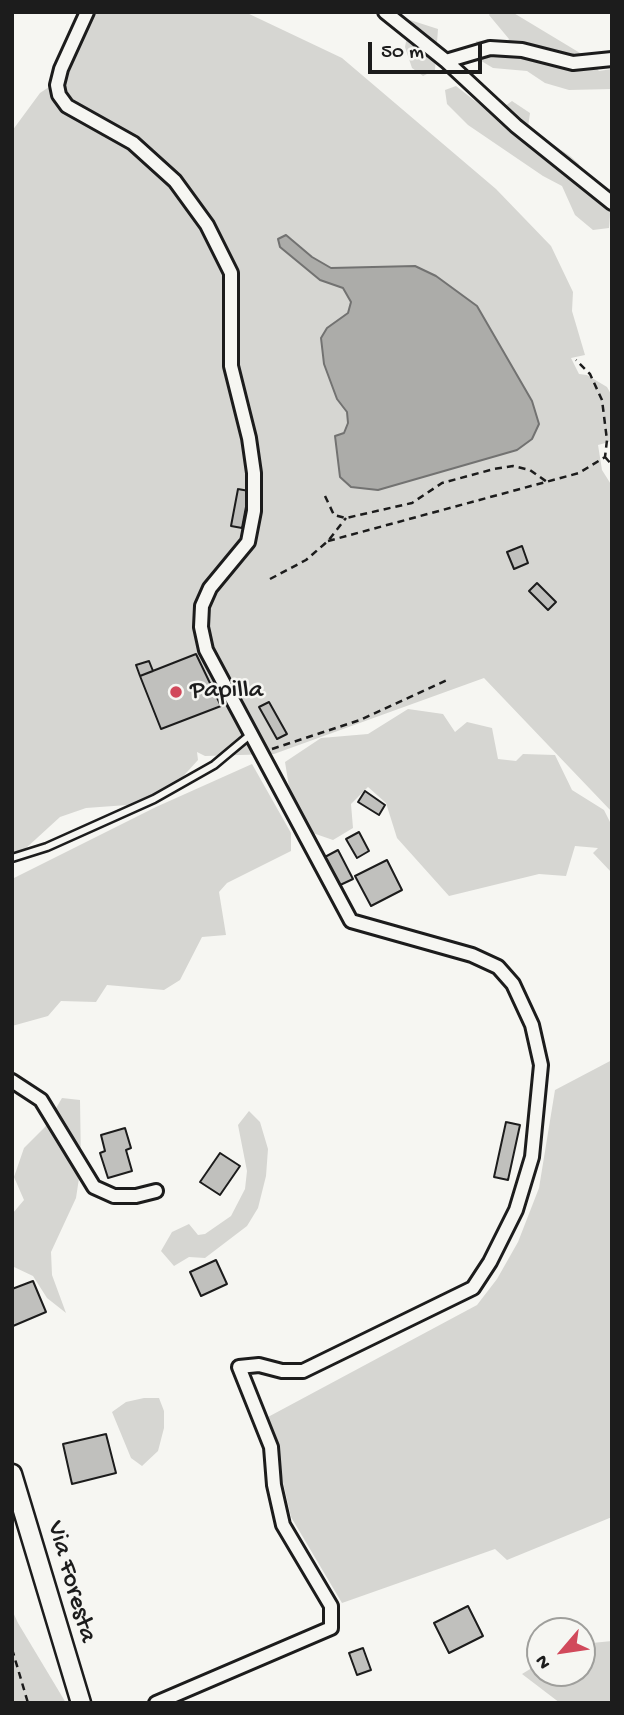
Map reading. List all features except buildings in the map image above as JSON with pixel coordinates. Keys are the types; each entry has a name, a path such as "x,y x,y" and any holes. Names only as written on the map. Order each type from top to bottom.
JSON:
{"main road":[{"name":"Via Foresta","path":"12,1474 81,1703"}],"street":[{"path":"87,12 61,69 57,85 59,95 67,106 133,143 176,181 207,225 231,274 231,366 251,450 254,511 248,542 210,588 201,606 201,627 206,650 351,921 472,955 498,967 513,984 532,1024 541,1065 532,1157 516,1210 490,1262 473,1288 303,1371 282,1371 258,1365 239,1367 271,1447 274,1485 283,1525 331,1606 331,1628 156,1703"},
{"path":"384,12 446,61 516,126 612,203"},
{"path":"446,61 490,48 522,50 573,63 612,59"},
{"path":"12,1081 41,1100 94,1187 114,1196 136,1196 156,1191"}],"lane":[{"path":"12,858 47,847 154,799 214,765 251,734"}],"path":[{"path":"576,360 590,374 602,400 607,440 605,457"},
{"path":"605,457 612,464"},
{"path":"328,541 579,473 605,457"},
{"path":"325,496 334,515 345,518 412,503 442,483 494,469 521,468 547,482"},
{"path":"270,579 306,561 328,541 345,518"},
{"path":"259,748 272,749 360,720 447,680"},
{"path":"12,1649 27,1703"}],"shaded area":[{"path":"94,12 245,12 342,58 496,189 551,246 573,292 572,311 585,355 571,358 579,374 587,375 607,387 612,396 612,437 609,442 598,445 602,470 612,486 612,812 484,678 274,754 205,756 197,752 198,760 178,782 141,804 86,808 60,817 25,849 12,854 12,131 40,93 64,77"},
{"path":"491,12 512,12 585,56 599,71 612,69 612,89 569,90 545,83 527,71 493,68 478,59 476,41 493,40 505,46 509,39 489,15"},
{"path":"410,20 438,29 435,70 423,76 412,68 405,47"},
{"path":"456,86 493,115 512,101 530,113 527,134 530,146 546,155 551,143 570,156 579,164 577,185 592,192 612,188 609,228 593,230 575,215 562,186 468,125 447,104 445,90"},
{"path":"286,235 312,257 331,268 415,266 436,276 477,306 532,401 539,424 532,439 517,450 378,490 351,487 340,477 335,436 344,433 348,423 347,412 337,399 324,364 321,338 327,328 348,313 351,302 343,288 320,280 280,247 278,239"},
{"path":"408,709 443,714 455,732 467,722 492,728 498,759 516,761 523,754 555,755 572,790 604,810 612,826 612,873 593,853 598,848 575,846 566,876 539,874 449,896 397,838 386,803 368,787 351,804 353,828 333,840 307,831 291,799 285,762 321,738 368,734"},
{"path":"252,764 291,833 291,851 227,883 219,892 226,935 202,937 180,980 164,990 107,985 96,1002 61,1001 48,1016 12,1026 12,879 156,807"},
{"path":"612,1060 612,1517 507,1560 495,1549 342,1603 291,1517 268,1417 477,1305 497,1279 518,1242 539,1188 555,1090"},
{"path":"62,1098 80,1100 81,1165 76,1198 51,1252 52,1275 66,1313 47,1298 33,1276 14,1267 12,1256 13,1213 24,1200 14,1177 24,1148 45,1127"},
{"path":"249,1111 260,1122 268,1149 266,1176 258,1208 247,1226 205,1258 189,1257 174,1266 161,1251 172,1232 189,1224 198,1235 205,1234 231,1216 245,1189 247,1171 238,1125"},
{"path":"159,1398 164,1411 164,1428 158,1451 142,1466 131,1458 112,1412 126,1402"},
{"path":"12,1610 18,1623 66,1703 12,1703"},
{"path":"612,1641 612,1703 560,1703 539,1687 596,1687 596,1643"}],"place":[{"name":"Papilla","path":"176,692"}]}
